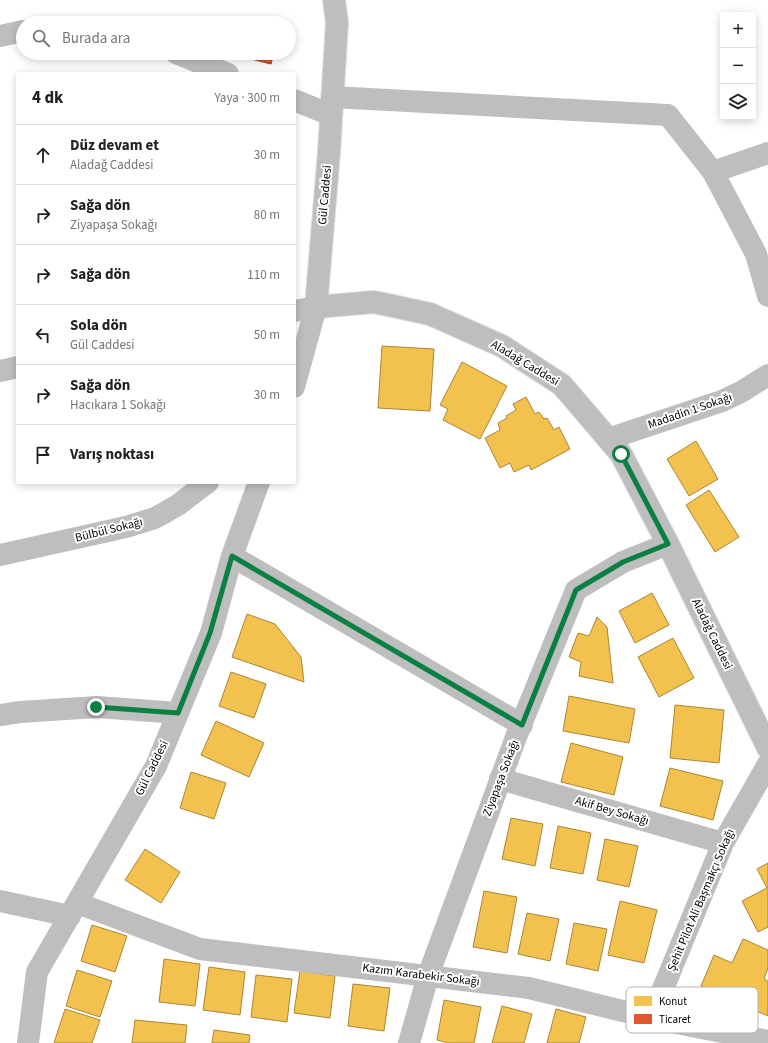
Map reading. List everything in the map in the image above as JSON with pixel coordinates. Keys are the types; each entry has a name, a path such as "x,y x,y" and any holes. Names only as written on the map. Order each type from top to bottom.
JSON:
{"street":[{"name":"Gül Caddesi","path":"296,380 316,307 337,23 334,0"},
{"path":"0,36 16,33"},
{"path":"193,60 223,72"},
{"path":"296,100 332,106 668,115 713,172 756,254 768,296"},
{"path":"713,172 768,154"},
{"name":"Aladağ Caddesi","path":"296,312 316,307 374,302 430,314 502,346 562,385 621,454 668,544 768,748"},
{"path":"0,371 16,367"},
{"name":"Madadin 1 Sokağı","path":"608,439 722,401 742,392 768,375"},
{"name":"Bülbül Sokağı","path":"0,555 126,527 155,518 178,506 206,484"},
{"name":"Gül Caddesi","path":"28,1043 37,972 156,766 210,633 232,556 258,484"},
{"name":"Ziyapaşa Sokağı","path":"409,1043 428,976 500,779 576,590 623,562 668,544"},
{"path":"232,556 522,725"},
{"path":"0,716 20,712 96,707 178,713"},
{"name":"Şehit Pilot Ali Başmakçı Sokağı","path":"664,987 723,843 768,764"},
{"name":"Akif Bey Sokağı","path":"500,779 723,843"},
{"name":"Kazım Karabekir Sokağı","path":"0,901 73,909 200,949 530,988 626,1012"},
{"name":"Kazım Karabekir Sokağı","path":"724,1033 768,1042"}],"building: Konut":[{"path":"382,346 434,349 430,411 378,408"},
{"path":"462,362 507,386 480,439 443,420 448,409 440,405"},
{"path":"526,397 535,414 539,412 544,419 547,418 554,430 559,427 570,449 531,470 529,465 514,472 510,463 500,468 485,438 500,430 498,423 507,418 506,416 516,410 513,404"},
{"path":"696,441 718,479 689,496 667,459"},
{"path":"709,490 739,537 715,552 686,505"},
{"path":"652,593 669,625 635,643 619,611"},
{"path":"247,614 275,624 301,657 304,682 232,657"},
{"path":"597,617 607,627 613,683 579,676 581,662 569,657 578,633 589,636"},
{"path":"673,638 694,678 659,697 638,657"},
{"path":"231,672 266,684 254,718 219,706"},
{"path":"569,696 635,709 629,743 563,731"},
{"path":"675,705 724,710 719,763 670,758"},
{"path":"216,721 264,743 249,777 201,755"},
{"path":"571,743 623,757 614,795 561,782"},
{"path":"670,768 723,781 713,820 660,806"},
{"path":"191,772 226,783 214,819 180,808"},
{"path":"511,818 543,824 535,866 502,859"},
{"path":"558,826 591,833 583,874 550,868"},
{"path":"605,839 638,846 629,887 597,880"},
{"path":"145,849 180,872 161,903 125,880"},
{"path":"768,863 768,927 758,932 742,901 767,888 757,869"},
{"path":"484,891 517,897 507,953 473,947"},
{"path":"620,901 657,910 644,963 608,955"},
{"path":"527,913 559,919 550,961 518,954"},
{"path":"574,923 607,929 598,971 566,964"},
{"path":"92,925 127,936 115,972 81,961"},
{"path":"743,939 768,950 768,968 764,979 768,981 768,1016 758,1012 758,987 701,986 714,955 732,963"},
{"path":"164,959 200,964 195,1006 159,1002"},
{"path":"209,967 245,972 240,1015 203,1010"},
{"path":"77,970 112,981 100,1017 66,1006"},
{"path":"300,971 335,976 330,1018 294,1013"},
{"path":"256,975 292,979 287,1022 251,1017"},
{"path":"353,984 390,988 384,1031 348,1026"},
{"path":"444,1000 481,1007 474,1043 449,1043 437,1040"},
{"path":"502,1006 532,1014 524,1043 492,1043"},
{"path":"65,1009 100,1020 92,1043 54,1043"},
{"path":"556,1009 586,1017 579,1043 547,1043"},
{"path":"135,1020 187,1025 185,1043 132,1043"},
{"path":"214,1030 250,1035 249,1043 212,1043"}],"building: Ticaret":[{"path":"255,60 272,60 271,64"}],"route":[{"path":"96,707 178,713 210,633 232,556 522,725 576,590 623,562 668,544 621,454"}]}
